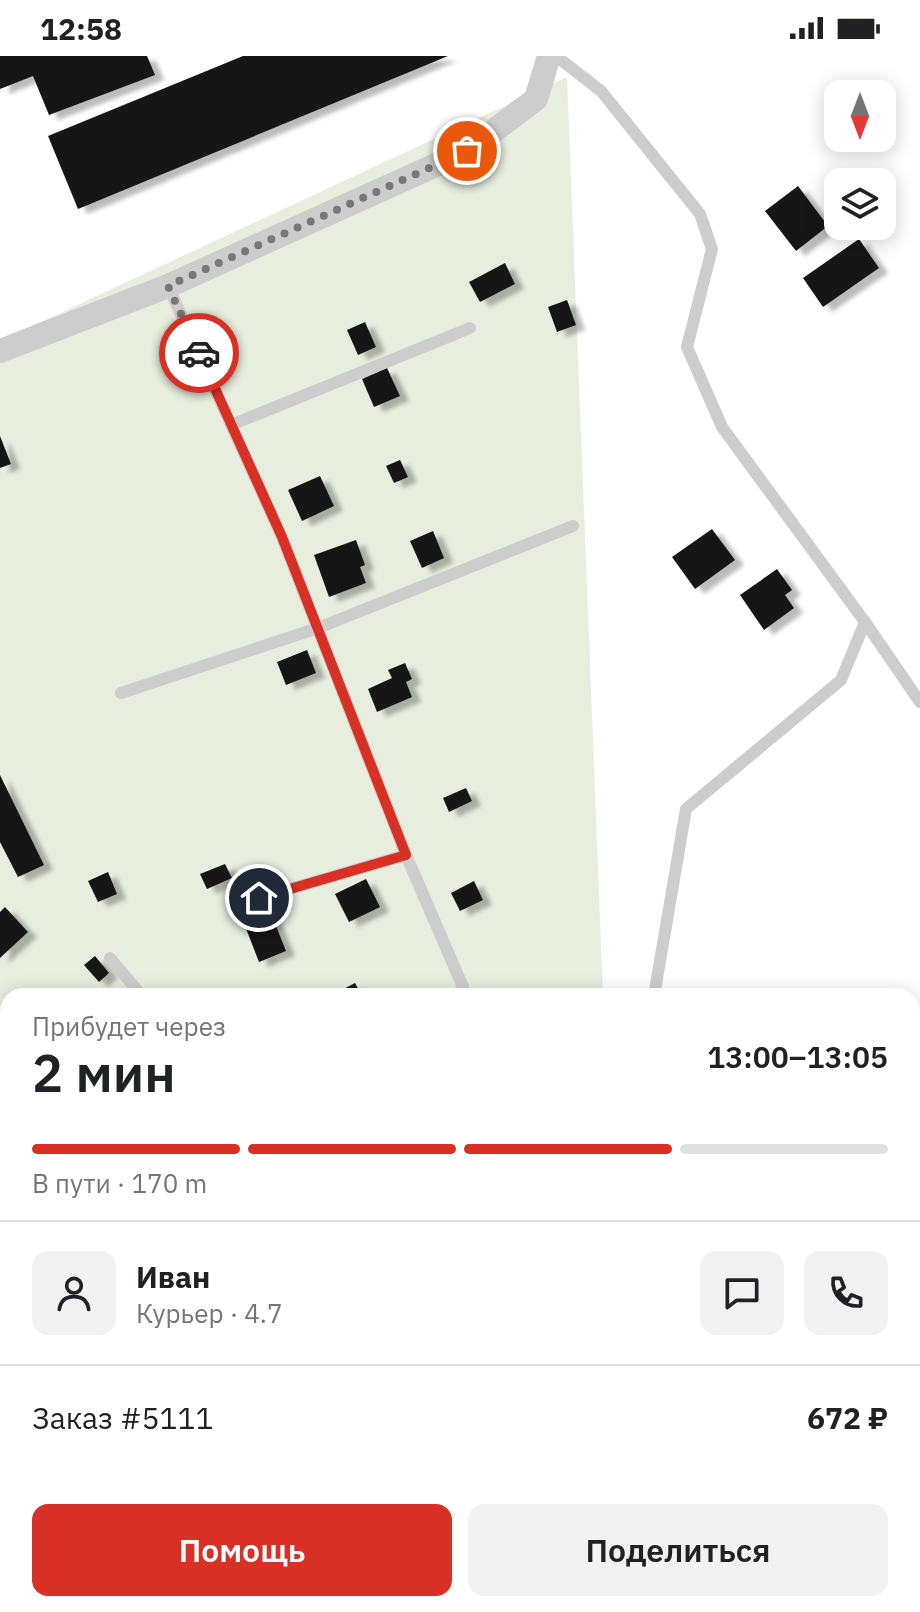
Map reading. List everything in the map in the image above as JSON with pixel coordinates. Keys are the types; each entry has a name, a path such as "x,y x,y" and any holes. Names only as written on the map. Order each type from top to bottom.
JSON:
{"street":[{"path":"0,351 168,286 467,151 536,99 549,56"}],"lane":[{"path":"556,56 601,91 700,214 712,249 687,347 722,427 920,702"},
{"path":"168,286 282,537 461,988"},
{"path":"231,425 470,328"},
{"path":"121,693 318,628 573,526"},
{"path":"655,988 686,809 841,680 865,622"},
{"path":"259,898 406,855"},
{"path":"110,958 135,988"}],"green space":[{"path":"567,77 603,988 0,988 0,341"}],"building":[{"path":"0,56 147,56 155,75 49,115 33,76 0,89"},
{"path":"243,56 448,56 78,209 48,136"},
{"path":"798,186 824,221 824,229 796,251 765,211"},
{"path":"858,240 879,268 823,307 803,278"},
{"path":"505,263 515,284 480,302 469,282"},
{"path":"567,300 576,325 557,332 548,307"},
{"path":"365,322 376,347 358,355 347,330"},
{"path":"387,368 400,396 374,407 362,379"},
{"path":"0,436 11,464 0,468"},
{"path":"400,460 408,477 394,483 386,466"},
{"path":"320,476 334,506 302,521 288,490"},
{"path":"712,529 735,560 695,589 672,557"},
{"path":"433,531 444,558 422,568 410,541"},
{"path":"356,540 365,565 360,567 366,583 329,597 314,555"},
{"path":"777,569 792,590 785,595 794,608 764,630 740,595"},
{"path":"307,650 316,673 286,685 277,662"},
{"path":"405,663 412,679 406,682 412,697 377,712 368,689 392,678 388,670"},
{"path":"0,775 44,865 18,877 0,842"},
{"path":"466,788 472,801 449,812 443,798"},
{"path":"225,864 232,878 207,889 200,874"},
{"path":"108,872 117,894 98,902 88,881"},
{"path":"366,879 380,907 349,922 335,894"},
{"path":"474,881 483,900 460,911 451,893"},
{"path":"5,907 28,932 0,958 0,912"},
{"path":"272,916 286,951 259,962 245,926"},
{"path":"95,956 109,973 99,982 84,965"}],"way so far":[{"path":"199,353 168,286 467,151"}],"route":[{"path":"199,353 282,537 406,855 259,898"}]}
